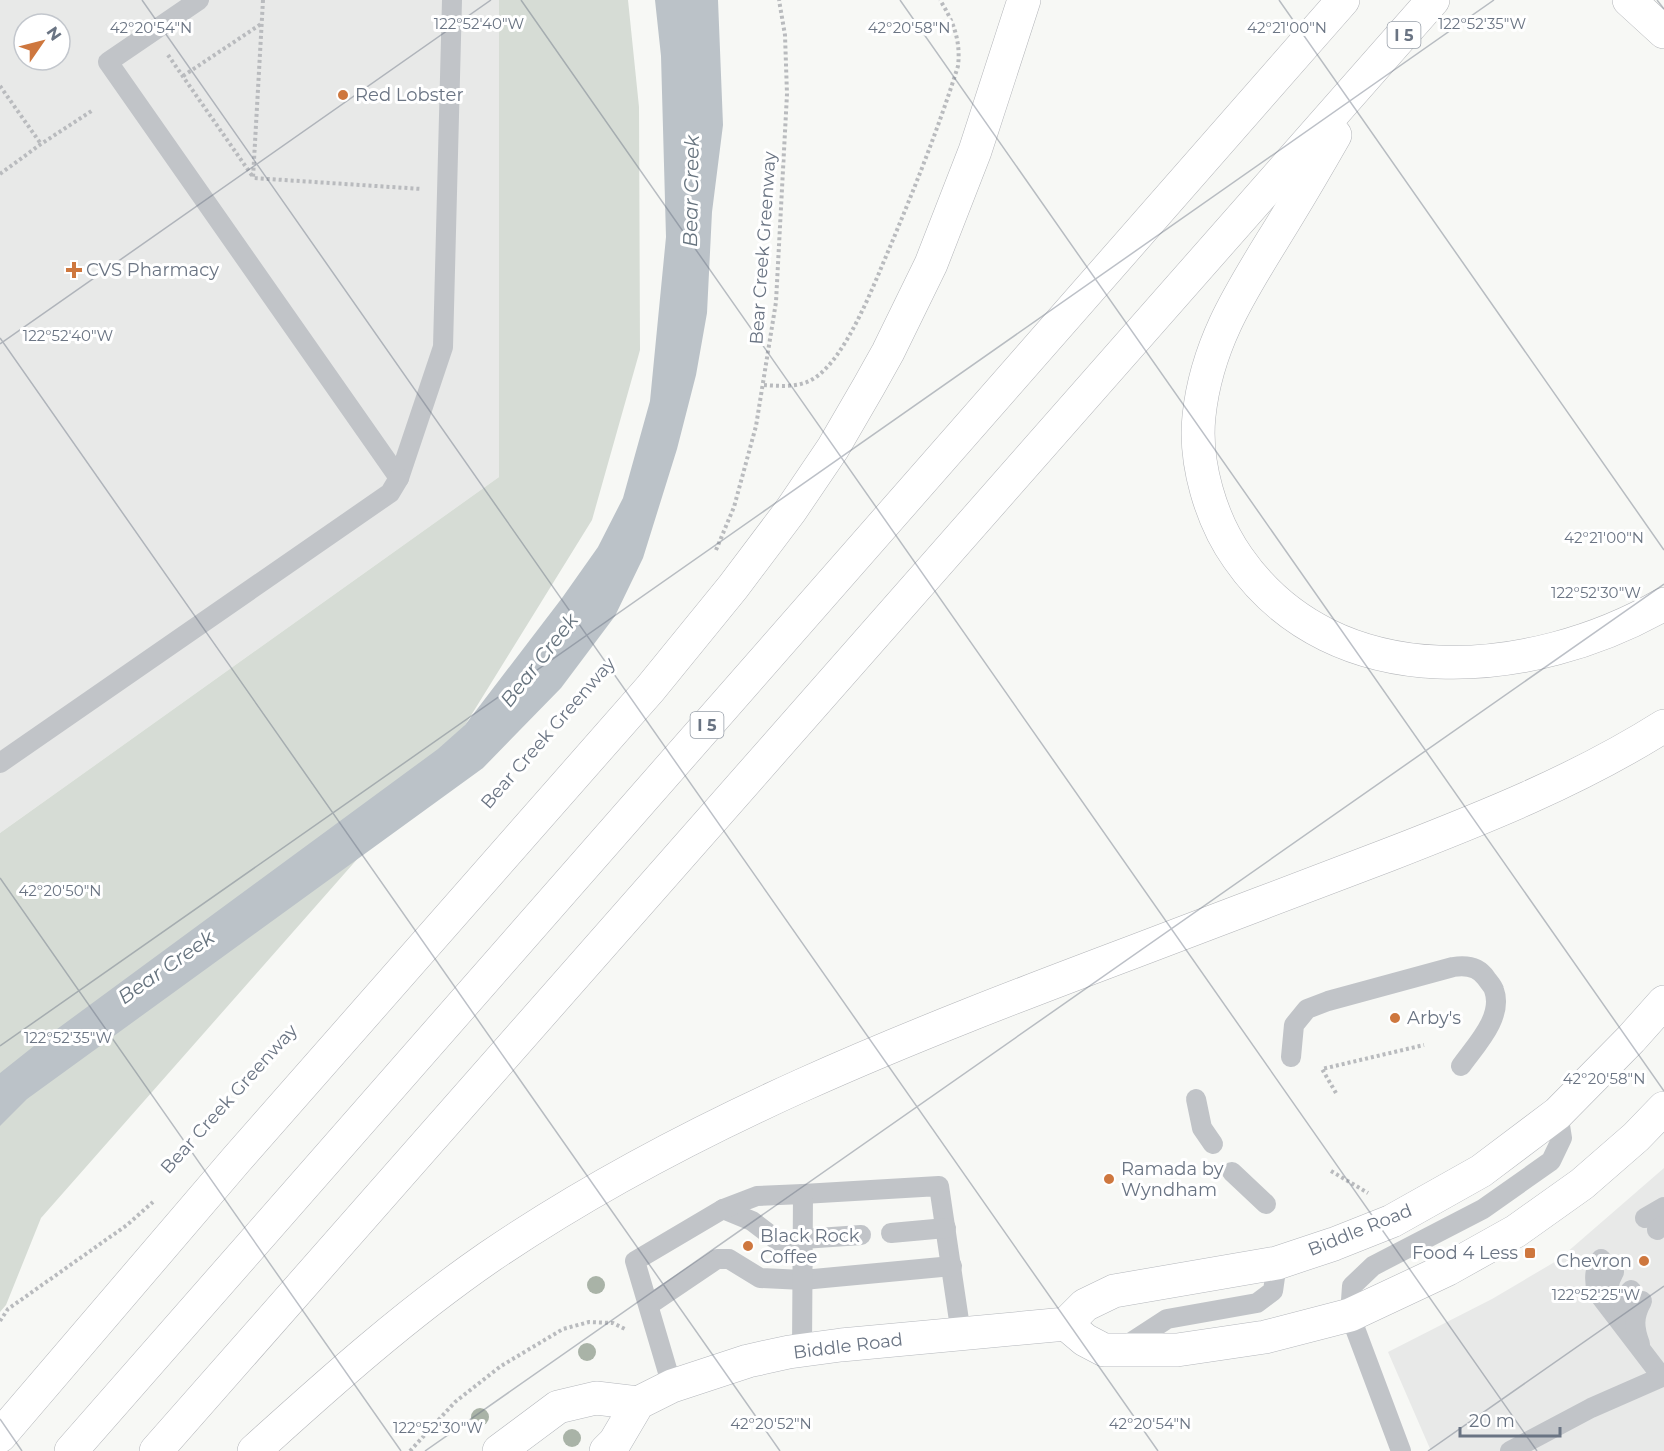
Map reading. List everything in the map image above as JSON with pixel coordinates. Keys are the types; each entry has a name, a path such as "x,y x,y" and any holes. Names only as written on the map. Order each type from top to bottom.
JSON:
{"main road":[{"name":"I 5","path":"70,1451 1343,0"},
{"name":"I 5","path":"156,1451 1433,0"},
{"path":"1629,0 1664,32"},
{"path":"1649,0 1664,4"},
{"path":"0,1436 236,1160 650,689 733,587 791,510 833,448 869,386 918,292 972,160 1015,9"},
{"path":"1374,69 1236,299 1209,362 1199,417 1201,465 1212,511 1228,545 1251,578 1284,609 1311,627 1361,649 1417,661 1458,664 1515,658 1537,653 1571,645 1636,620 1664,604"},
{"path":"254,1451 346,1369 440,1292 549,1219 640,1164 693,1136 865,1056 982,1008 1502,810 1581,774 1664,726"},
{"name":"Biddle Road","path":"638,1403 672,1386 748,1361 802,1350 1066,1324 1085,1305 1114,1291 1277,1263 1334,1244 1392,1221 1481,1171 1558,1113 1664,1002"},
{"path":"1066,1324 1085,1340 1104,1350 1177,1350 1265,1337 1350,1315 1448,1269 1516,1231 1582,1184 1636,1137 1664,1108"},
{"path":"499,1451 558,1407 596,1398 638,1403 615,1442 606,1451"}],"lane":[{"path":"199,0 108,62 399,478"},
{"path":"0,763 390,494 399,478 443,347 452,0"},
{"path":"1291,1057 1294,1025 1307,1010 1339,998 1468,965 1484,974 1494,990 1496,1007 1487,1029 1461,1066"},
{"path":"1196,1099 1202,1128 1213,1144"},
{"path":"1401,1451 1350,1315 1352,1286 1373,1266 1483,1209 1551,1161 1562,1138 1558,1113"},
{"path":"1232,1172 1266,1204"},
{"path":"672,1386 635,1261 723,1209 757,1196 939,1186 961,1334"},
{"path":"802,1350 803,1194"},
{"path":"1655,1225 1664,1206"},
{"path":"723,1209 752,1221 803,1270"},
{"path":"891,1233 946,1228"},
{"path":"803,1239 861,1235"},
{"path":"649,1305 717,1259 729,1259 760,1278 803,1270 952,1266"},
{"path":"1119,1350 1167,1319 1257,1303 1273,1291 1277,1263"},
{"path":"1510,1451 1591,1408 1663,1376 1597,1292 1594,1280 1596,1268 1608,1266"},
{"path":"1626,1329 1622,1312 1625,1299 1636,1296 1635,1329 1642,1350"}],"path":[{"path":"253,178 263,0"},
{"name":"Bear Creek Greenway","path":"712,560 734,507 746,466 764,385 776,302 786,94 785,35 779,0"},
{"path":"764,385 797,385 812,380 827,368 840,350 868,298 920,177 958,66 960,52 957,36 951,18 940,0"},
{"path":"183,76 262,24"},
{"path":"168,55 253,178"},
{"path":"0,86 41,144"},
{"path":"0,174 93,110"},
{"path":"253,178 425,189"},
{"path":"1336,1093 1322,1069 1424,1045"},
{"path":"1331,1171 1377,1198"},
{"name":"Bear Creek Greenway","path":"0,1321 8,1310 127,1224 157,1198"},
{"path":"410,1451 455,1402 501,1366 563,1329 589,1322 613,1323 626,1329 632,1338"}],"shaded area":[{"path":"0,0 499,0 499,477 0,833"},
{"path":"499,0 628,0 639,107 640,350 592,520 441,764 41,1218 6,1305 0,1312 0,833 499,477"},
{"path":"1664,1168 1664,1451 1431,1451 1388,1352 1492,1299 1558,1260"}],"water":[{"name":"Bear Creek","path":"655,0 718,0 723,125 712,212 707,313 696,375 677,449 643,558 615,616 561,688 483,768 27,1099 0,1126 0,1073 438,749 465,725 598,547 623,498 650,401 666,237 661,56"}],"place":[{"name":"Red Lobster","path":"343,95"},
{"name":"CVS Pharmacy","path":"74,270"},
{"name":"Arby's","path":"1395,1018"},
{"name":"Ramada by Wyndham","path":"1109,1179"},
{"name":"Black Rock Coffee","path":"748,1246"},
{"name":"Food 4 Less","path":"1530,1253"},
{"name":"Chevron","path":"1644,1261"}]}
